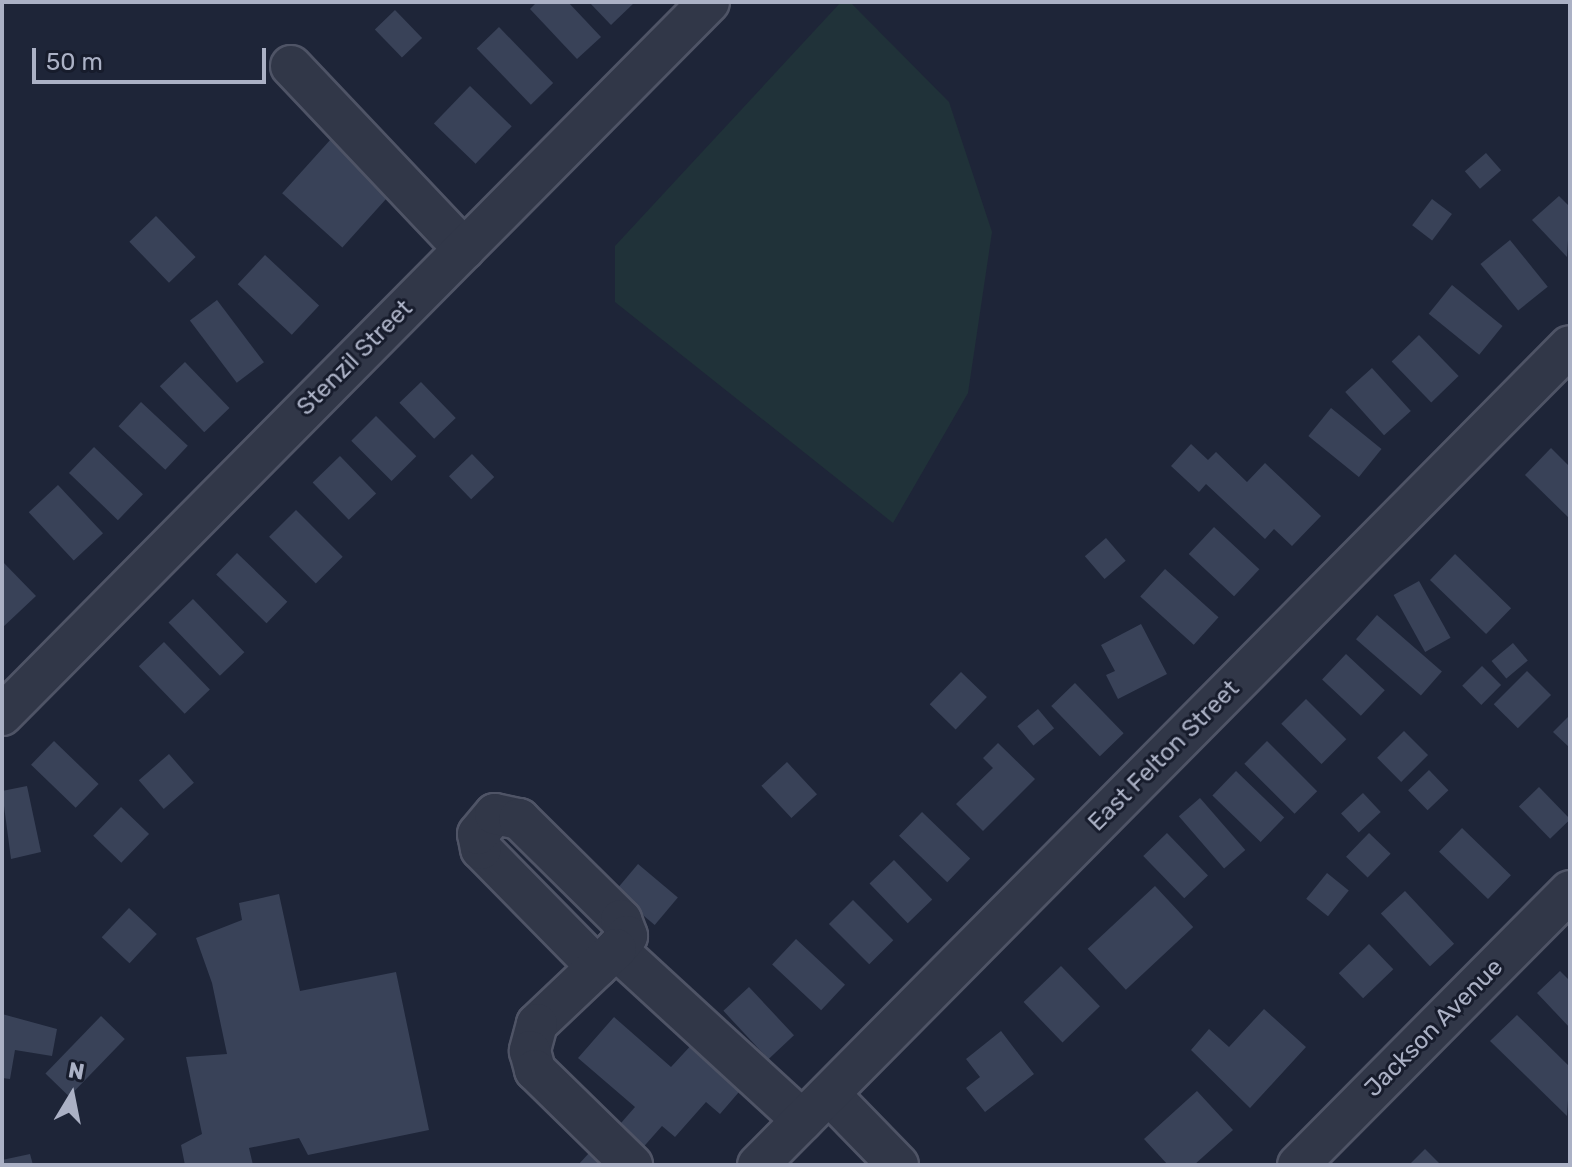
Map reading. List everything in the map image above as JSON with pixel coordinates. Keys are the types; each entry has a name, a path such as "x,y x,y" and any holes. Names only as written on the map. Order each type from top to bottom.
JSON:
{"street":[{"name":"Stenzil Street","path":"2,715 709,2"},
{"path":"291,66 464,249"},
{"name":"East Felton Street","path":"758,1165 1570,346"},
{"name":"Jackson Avenue","path":"1298,1165 1570,891"},
{"path":"632,1165 535,1070 530,1051 537,1024 607,958 898,1165"}],"shaded area":[{"path":"841,2 850,2 949,102 992,232 968,393 893,523 615,302 615,246"}],"building":[{"path":"537,2 568,2 601,37 577,59 530,9"},
{"path":"589,2 635,2 611,25"},
{"path":"395,10 422,38 402,58 375,29"},
{"path":"499,27 553,83 531,105 477,49"},
{"path":"470,86 512,126 476,164 434,123"},
{"path":"331,139 391,193 342,247 282,193"},
{"path":"1486,153 1501,170 1480,189 1465,171"},
{"path":"1559,196 1570,207 1567,257 1532,220"},
{"path":"1432,199 1452,214 1432,240 1412,225"},
{"path":"156,216 196,257 169,283 129,242"},
{"path":"1510,240 1548,287 1518,311 1480,264"},
{"path":"265,255 319,305 292,335 238,284"},
{"path":"1452,285 1503,326 1479,355 1429,314"},
{"path":"217,300 264,362 237,383 190,320"},
{"path":"1419,335 1459,376 1431,402 1392,361"},
{"path":"185,362 229,408 204,432 160,386"},
{"path":"1372,368 1411,411 1384,435 1345,392"},
{"path":"421,382 456,418 434,439 399,403"},
{"path":"141,402 188,446 165,470 118,426"},
{"path":"1331,408 1382,449 1359,477 1308,436"},
{"path":"376,416 416,456 392,481 351,441"},
{"path":"1191,444 1208,460 1216,452 1247,482 1265,463 1321,516 1292,546 1274,529 1265,539 1206,484 1199,492 1171,466"},
{"path":"94,447 143,494 118,520 69,473"},
{"path":"1551,448 1570,467 1570,519 1525,475"},
{"path":"472,454 494,477 471,499 449,476"},
{"path":"340,456 376,493 349,520 313,482"},
{"path":"58,485 103,533 74,561 29,512"},
{"path":"296,510 343,557 316,584 269,537"},
{"path":"1214,527 1259,569 1234,596 1189,554"},
{"path":"1106,538 1126,561 1105,579 1085,556"},
{"path":"237,553 287,602 267,623 216,575"},
{"path":"1455,554 1511,608 1486,634 1430,580"},
{"path":"2,561 36,596 2,628"},
{"path":"1165,569 1219,617 1194,645 1140,596"},
{"path":"1419,581 1451,638 1425,652 1394,595"},
{"path":"193,599 244,652 220,676 169,623"},
{"path":"1377,615 1442,671 1421,696 1356,639"},
{"path":"1141,624 1167,674 1118,699 1106,675 1115,671 1101,645"},
{"path":"164,642 210,689 185,714 139,666"},
{"path":"1513,643 1528,661 1506,679 1492,661"},
{"path":"1346,654 1385,690 1361,716 1322,680"},
{"path":"1482,666 1501,685 1481,705 1462,686"},
{"path":"1527,671 1551,695 1518,728 1494,704"},
{"path":"961,672 987,697 956,729 930,704"},
{"path":"1075,683 1124,733 1100,756 1051,706"},
{"path":"1306,699 1346,739 1322,764 1281,724"},
{"path":"1038,709 1054,728 1033,746 1017,726"},
{"path":"1570,715 1570,748 1553,732"},
{"path":"1404,731 1428,755 1401,782 1377,758"},
{"path":"54,741 99,784 76,808 31,765"},
{"path":"1267,741 1317,791 1295,814 1244,764"},
{"path":"998,743 1035,779 983,831 956,804 993,768 983,758"},
{"path":"169,754 194,783 164,809 139,780"},
{"path":"787,762 817,794 791,818 761,786"},
{"path":"1429,770 1448,790 1428,810 1408,790"},
{"path":"1236,771 1284,818 1261,842 1212,795"},
{"path":"27,786 41,852 11,859 2,791"},
{"path":"1539,787 1570,819 1550,839 1519,806"},
{"path":"1363,793 1381,812 1359,832 1341,813"},
{"path":"1200,798 1245,850 1224,868 1179,816"},
{"path":"121,807 149,834 121,863 93,836"},
{"path":"922,812 970,859 947,882 899,836"},
{"path":"1462,828 1511,875 1488,899 1439,852"},
{"path":"1167,833 1208,875 1184,898 1143,856"},
{"path":"1369,833 1391,854 1368,878 1346,857"},
{"path":"894,860 932,900 908,923 870,884"},
{"path":"638,864 678,897 655,925 615,892"},
{"path":"1327,873 1349,891 1328,916 1306,899"},
{"path":"1155,886 1193,927 1126,990 1088,949"},
{"path":"1405,891 1454,944 1430,966 1381,914"},
{"path":"279,894 300,991 396,972 429,1130 308,1155 299,1138 249,1148 253,1165 185,1165 181,1145 202,1134 186,1057 227,1054 212,983 196,938 242,920 239,903"},
{"path":"853,900 893,940 869,964 829,924"},
{"path":"129,908 157,934 130,963 102,937"},
{"path":"796,939 845,985 821,1010 772,965"},
{"path":"1369,944 1393,969 1363,998 1339,973"},
{"path":"1061,966 1100,1006 1062,1042 1024,1002"},
{"path":"1560,971 1570,981 1570,1028 1537,993"},
{"path":"749,987 794,1035 768,1059 723,1011"},
{"path":"1264,1009 1306,1047 1250,1108 1191,1050 1209,1029 1229,1047"},
{"path":"2,1014 57,1029 52,1056 15,1050 10,1079 2,1078"},
{"path":"1517,1015 1570,1067 1567,1116 1490,1041"},
{"path":"101,1016 125,1039 69,1096 45,1074"},
{"path":"614,1017 671,1067 695,1041 745,1085 720,1114 706,1102 675,1137 662,1126 639,1152 614,1131 635,1107 578,1058"},
{"path":"1001,1031 1034,1074 985,1112 966,1088 980,1077 966,1059"},
{"path":"1197,1091 1233,1130 1194,1165 1168,1165 1144,1139"},
{"path":"1425,1149 1441,1165 1409,1165"},
{"path":"590,1152 604,1165 578,1165"},
{"path":"30,1154 33,1165 2,1165 2,1160"}]}
